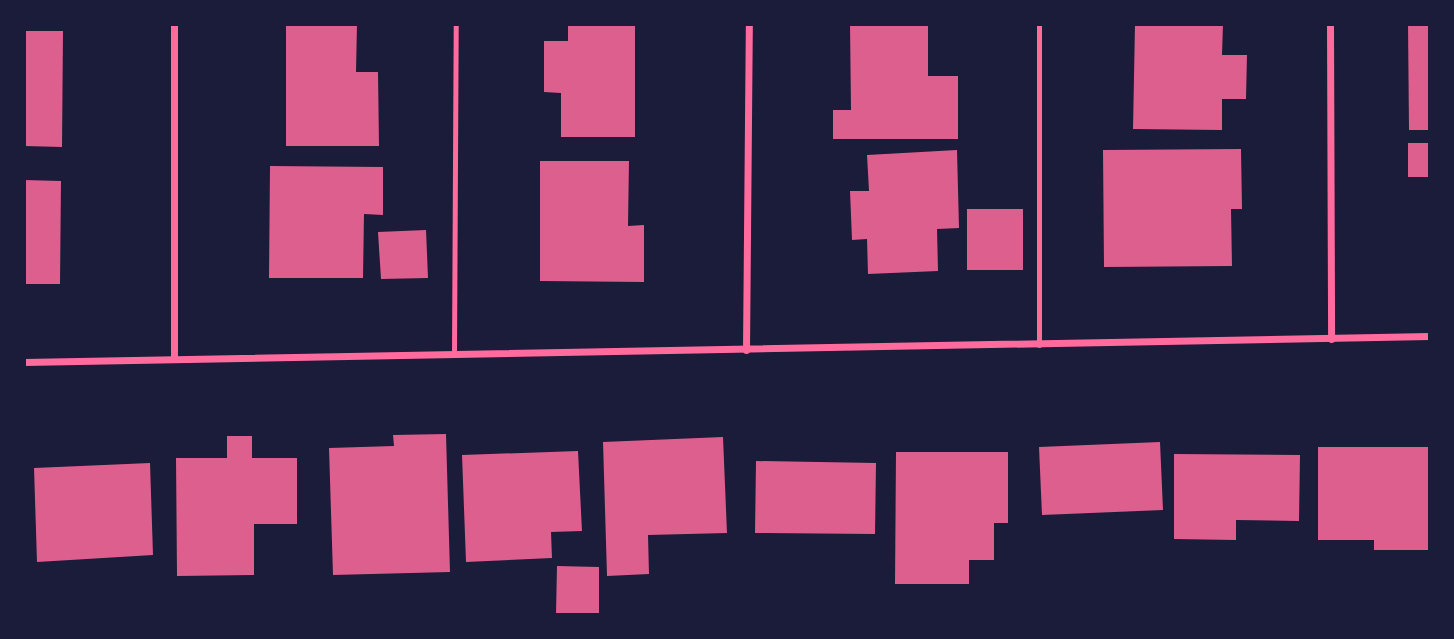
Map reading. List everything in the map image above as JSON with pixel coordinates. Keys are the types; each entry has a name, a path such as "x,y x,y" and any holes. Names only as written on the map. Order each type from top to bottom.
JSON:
{"street":[{"path":"174,24 174,358"},
{"path":"746,351 749,24"},
{"path":"1330,24 1331,339"},
{"path":"24,362 746,351 1430,336"}],"lane":[{"path":"454,354 456,24"},
{"path":"1039,24 1039,345"}],"building":[{"path":"286,24 357,24 356,72 378,72 379,146 286,146"},
{"path":"568,24 635,24 635,137 561,137 561,93 544,92 544,41 568,41"},
{"path":"850,24 928,24 928,76 958,76 958,139 833,139 833,110 851,110"},
{"path":"1135,24 1223,24 1222,55 1247,55 1246,99 1222,99 1222,130 1133,129"},
{"path":"1408,24 1430,24 1430,130 1409,130"},
{"path":"24,31 63,31 62,147 24,146"},
{"path":"1408,143 1430,143 1430,177 1408,177"},
{"path":"1241,149 1242,209 1231,209 1232,266 1104,267 1103,150"},
{"path":"957,150 959,228 937,229 938,271 868,274 867,239 852,240 850,191 869,191 867,155"},
{"path":"540,161 629,161 628,226 644,225 644,282 540,281"},
{"path":"270,166 383,167 383,215 364,214 363,278 269,278"},
{"path":"24,180 61,181 60,284 24,284"},
{"path":"967,209 1023,209 1023,270 967,270"},
{"path":"426,230 428,278 381,279 378,232"},
{"path":"446,434 450,572 333,575 329,448 394,446 393,435"},
{"path":"227,436 252,436 252,458 297,458 297,524 254,524 254,575 177,576 176,458 227,458"},
{"path":"723,437 727,533 648,535 649,574 607,576 603,442"},
{"path":"1160,442 1163,510 1042,515 1039,447"},
{"path":"1318,447 1430,447 1430,550 1374,550 1374,540 1318,540"},
{"path":"578,451 582,531 551,532 552,558 466,562 462,455"},
{"path":"896,452 1008,452 1008,523 994,523 994,560 969,560 969,584 895,584"},
{"path":"1174,454 1300,455 1299,521 1236,520 1236,540 1174,539"},
{"path":"756,461 876,463 875,534 755,533"},
{"path":"150,463 153,555 37,562 34,468"},
{"path":"557,566 599,567 599,614 556,614"}]}
